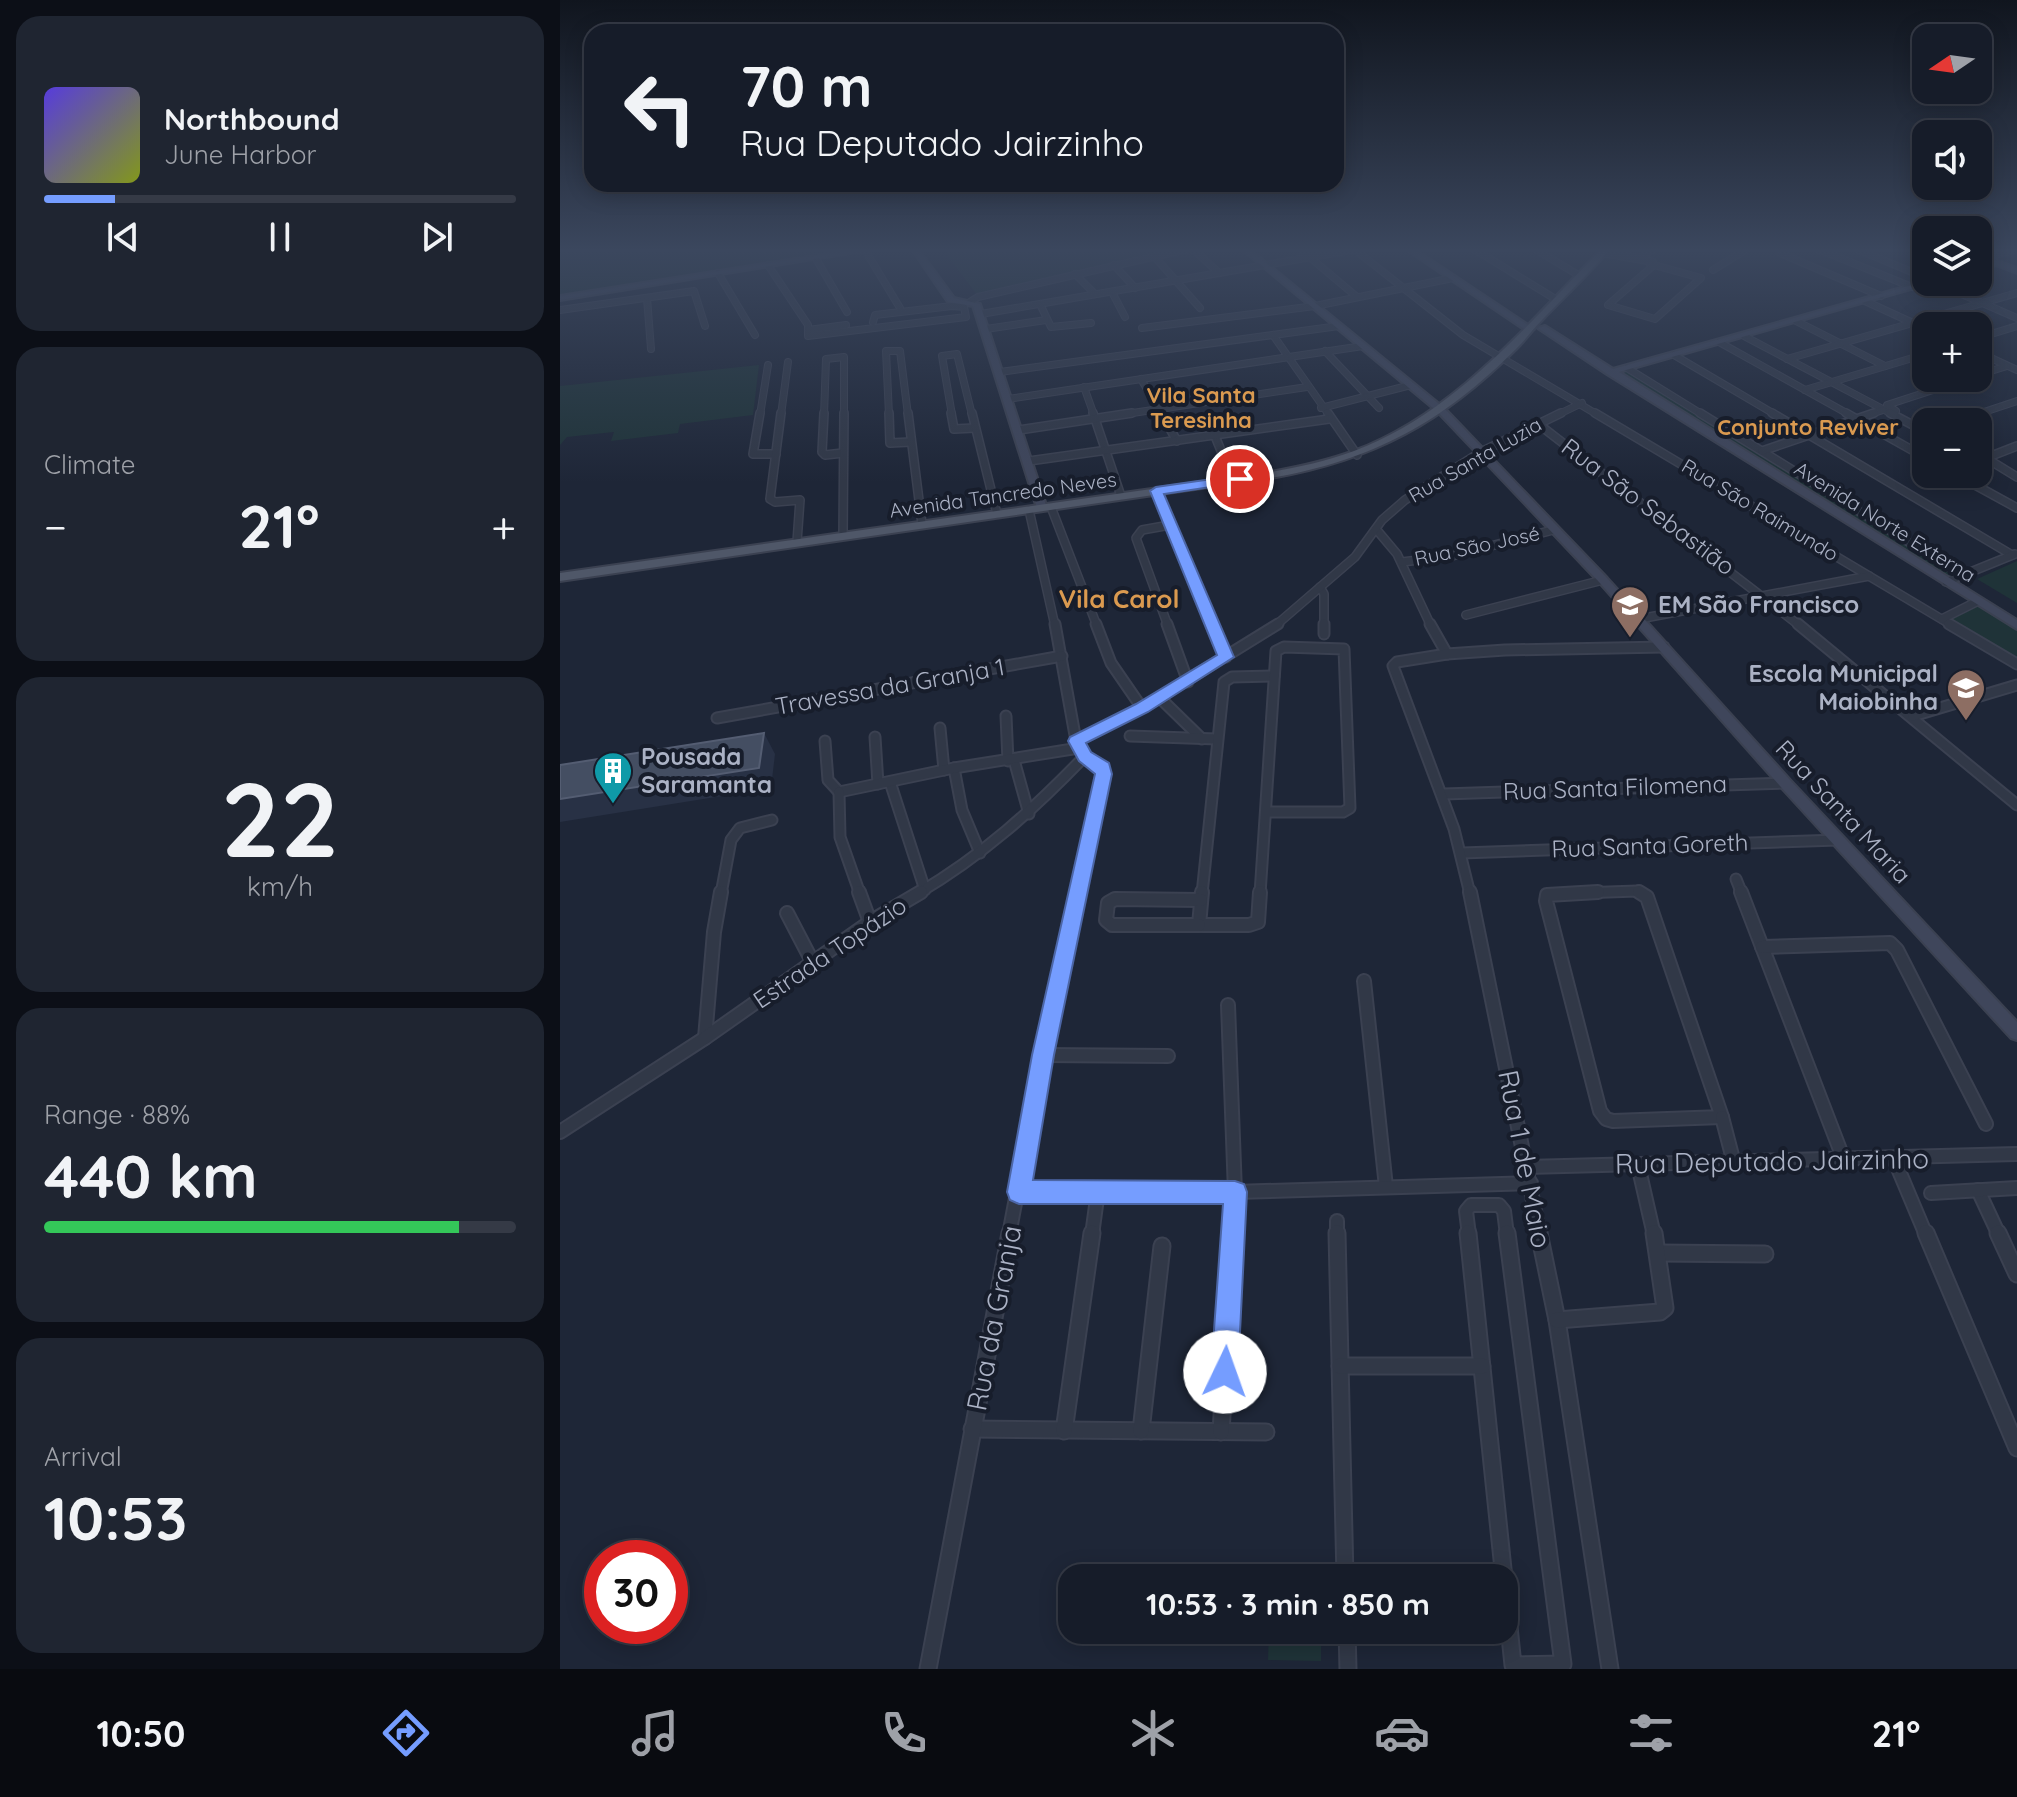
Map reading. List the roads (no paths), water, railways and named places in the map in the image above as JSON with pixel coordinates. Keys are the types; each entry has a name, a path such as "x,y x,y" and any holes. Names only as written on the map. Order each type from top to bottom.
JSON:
{"main road":[{"name":"Avenida Tancredo Neves","path":"560,577 1302,470 1357,455 1409,431 1441,410 1537,327"}],"street":[{"path":"649,327 651,349"},
{"path":"750,327 755,335"},
{"path":"828,327 808,329 810,337 890,327"},
{"path":"1000,327 986,329 1041,508 1111,663 1142,708"},
{"path":"1142,328 1151,327"},
{"path":"1000,372 1332,327"},
{"name":"Rua Santa Maria","path":"1340,327 1441,410 1603,580 1785,783 2017,1033"},
{"name":"Rua São Raimundo","path":"1451,327 1507,352 1582,403 2017,664"},
{"name":"Avenida Norte Externa","path":"1537,327 2017,625"},
{"path":"1610,372 1776,327"},
{"path":"1808,327 1885,366"},
{"path":"1787,359 1900,327"},
{"path":"1992,334 2014,327"},
{"path":"1273,335 1321,408 1357,455"},
{"path":"1744,336 1831,383 1912,420"},
{"path":"1719,342 1912,450"},
{"path":"1008,399 1363,346"},
{"path":"911,442 890,443 886,351 900,351 922,524"},
{"path":"1325,351 1379,408"},
{"path":"975,428 954,429 942,356 957,354 997,514"},
{"path":"1674,355 2015,554"},
{"path":"843,453 822,452 826,359 841,356 844,357 843,536"},
{"path":"1805,390 1912,358"},
{"path":"1992,359 2017,370"},
{"path":"788,362 770,499 775,502 801,501 797,542"},
{"path":"1992,371 2017,363"},
{"path":"768,365 753,454 776,454"},
{"name":"Avenida Norte Externa","path":"1627,368 1962,575"},
{"path":"1141,379 1177,441"},
{"path":"1321,408 1411,385"},
{"path":"1084,387 1121,496"},
{"path":"1019,430 1307,387"},
{"path":"1762,451 1929,392"},
{"path":"1992,409 2017,401"},
{"name":"Rua Santa Luzia","path":"1080,748 1278,624 1355,557 1376,529 1405,500 1481,452 1582,403"},
{"path":"1885,407 1912,422"},
{"path":"1029,461 1329,419"},
{"name":"Rua São Sebastião","path":"1537,423 1765,596 2017,805"},
{"path":"1215,436 1233,480"},
{"path":"2006,473 1986,457 2017,446"},
{"path":"1992,466 2017,479"},
{"path":"1981,488 2017,508"},
{"path":"1156,491 1226,657"},
{"name":"Rua da Granja","path":"928,1669 1043,1055 1104,774 1098,762 1080,748 1062,656 1041,508"},
{"path":"1170,525 1137,533 1137,547 1188,682"},
{"path":"1376,529 1402,562 1447,654 1664,647"},
{"name":"Rua São José","path":"1402,562 1452,556 1553,530"},
{"path":"1946,582 2015,554"},
{"path":"1639,619 1870,576"},
{"path":"1466,615 1603,580"},
{"path":"1320,587 1324,594 1324,634"},
{"path":"1942,619 1978,601"},
{"path":"1201,900 1115,899 1108,903 1106,920 1112,925 1249,925 1258,922 1276,651 1279,648 1341,648 1345,651 1350,808 1343,812 1266,812"},
{"name":"Rua 1 de Maio","path":"1447,654 1397,662 1393,666 1444,794 1462,853 1557,1320 1610,1669"},
{"name":"Travessa da Granja 1","path":"717,718 1062,656"},
{"path":"1199,925 1224,682 1232,677 1274,676"},
{"path":"1913,716 2017,685"},
{"path":"1160,698 1202,739"},
{"path":"1006,716 1011,760 1029,814"},
{"path":"940,728 962,810 980,853"},
{"path":"1130,736 1217,739"},
{"path":"875,737 878,784"},
{"path":"825,741 828,780 839,792 840,837 870,922"},
{"path":"839,792 949,769 1080,748"},
{"name":"Estrada Topázio","path":"560,1132 705,1038 870,922 980,853 1029,814 1080,748"},
{"path":"890,782 925,890"},
{"name":"Rua Santa Filomena","path":"1444,794 1785,783"},
{"path":"705,1038 714,932 731,840 740,828 772,820"},
{"name":"Rua Santa Goreth","path":"1462,853 1838,840"},
{"path":"1736,879 1844,1160"},
{"path":"1722,1117 1606,1119 1600,1111 1546,901 1547,895 1644,892 1722,1117 1734,1163"},
{"path":"787,913 812,961"},
{"path":"1762,947 1890,943 1897,950 1986,1124"},
{"path":"1364,981 1386,1187"},
{"path":"1221,1432 1235,1192 1228,1005"},
{"path":"1043,1055 1168,1056"},
{"name":"Rua Deputado Jairzinho","path":"1527,1167 2017,1154"},
{"path":"1894,1159 2017,1448"},
{"path":"1557,1320 1664,1310 1658,1253 1638,1165"},
{"path":"1019,1192 1235,1192 1531,1183"},
{"path":"1931,1193 2017,1188"},
{"path":"1978,1190 2017,1274"},
{"path":"1064,1431 1098,1191"},
{"path":"1471,1205 1499,1205 1504,1211 1563,1664 1513,1665 1482,1366 1466,1211 1471,1205"},
{"path":"1337,1221 1345,1564"},
{"path":"1141,1431 1162,1246"},
{"path":"1658,1253 1765,1254"},
{"path":"1340,1366 1482,1366"},
{"path":"972,1429 1266,1432"},
{"path":"1347,1644 1348,1669"}],"place":[{"name":"EM São Francisco","path":"1630,639"},
{"name":"Escola Municipal Maiobinha","path":"1966,722"},
{"name":"Pousada Saramanta","path":"613,805"}],"district":[{"name":"Vila Santa Teresinha","path":"1201,408"},
{"name":"Conjunto Reviver","path":"1808,427"},
{"name":"Vila Carol","path":"1119,599"}]}
